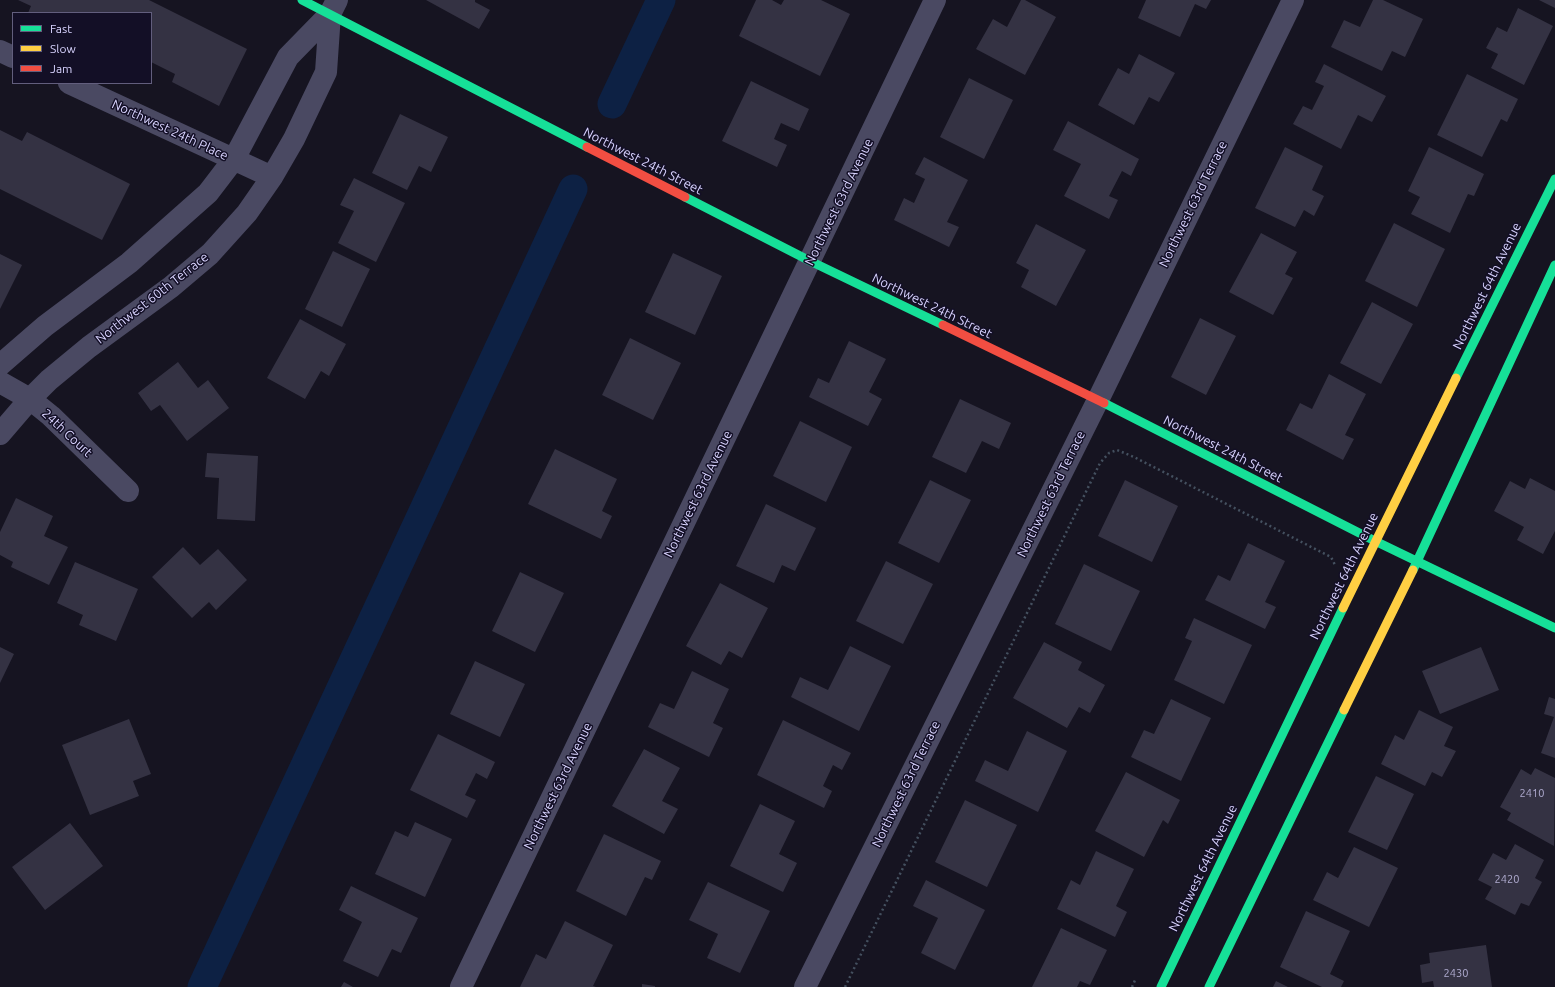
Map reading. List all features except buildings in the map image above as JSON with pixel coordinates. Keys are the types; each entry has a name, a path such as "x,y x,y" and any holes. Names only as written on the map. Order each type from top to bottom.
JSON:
{"street":[{"name":"Northwest 24th Street","path":"302,0 333,7 810,261 1098,400 1375,541 1555,628"},
{"name":"Northwest 63rd Avenue","path":"461,987 935,0"},
{"name":"Northwest 63rd Terrace","path":"805,987 1098,400 1293,0"},
{"path":"0,365 45,326 129,263 208,193 234,159 288,57 333,7"},
{"name":"Northwest 60th Terrace","path":"0,434 30,399 50,380 89,347 171,287 210,254 247,213 272,177 294,139 326,72 333,7"},
{"path":"0,51 12,57"},
{"name":"Northwest 24th Place","path":"71,84 272,177"},
{"name":"Northwest 64th Avenue","path":"1161,987 1375,541 1555,179"},
{"path":"1209,987 1417,561 1555,265"},
{"name":"24th Court","path":"0,382 30,399 51,416 128,491"}],"path":[{"path":"845,987 1100,463 1109,452 1117,450 1141,461 1331,557 1335,566"},
{"path":"1132,987 1138,973"}],"waterway":[{"path":"612,104 661,0"},
{"path":"202,987 573,189"}],"traffic: fast":[{"path":"302,0 587,147"},
{"path":"1456,378 1555,179"},
{"path":"685,197 810,261 943,325"},
{"path":"1413,570 1555,265"},
{"path":"1104,403 1375,541 1555,628"},
{"path":"1161,987 1343,608"},
{"path":"1209,987 1344,710"}],"traffic: slow":[{"path":"1343,608 1456,378"},
{"path":"1344,710 1413,570"}],"traffic: jam":[{"path":"587,147 685,197"},
{"path":"943,325 1104,403"}]}
